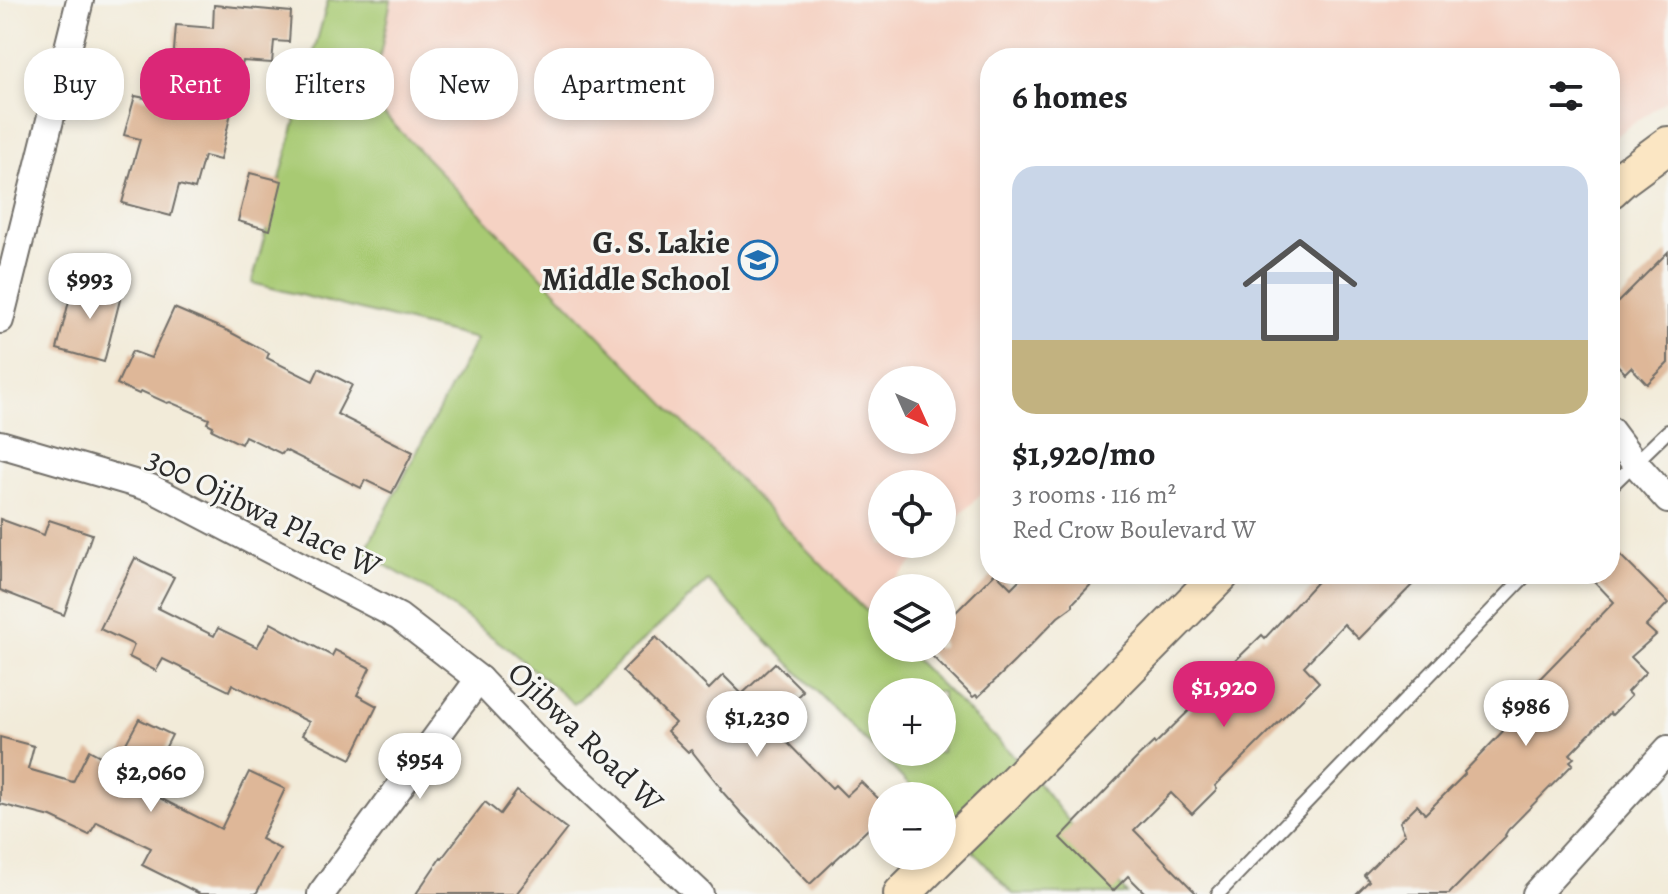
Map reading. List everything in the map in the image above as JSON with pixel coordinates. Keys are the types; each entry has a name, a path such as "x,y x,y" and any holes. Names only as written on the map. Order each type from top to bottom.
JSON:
{"street":[{"path":"0,320 80,0"},
{"path":"1620,181 1668,145"},
{"path":"1620,443 1668,500"},
{"name":"300 Ojibwa Place W","path":"0,444 151,488 399,617 479,679"},
{"path":"956,841 1211,584"},
{"name":"Ojibwa Road W","path":"321,894 479,679 536,739 700,894"},
{"path":"1536,894 1668,749"},
{"path":"902,894 926,870"}],"lane":[{"path":"1620,477 1668,431"},
{"path":"1218,894 1517,584"}],"shaded area":[{"name":"G. S. Lakie Middle School","path":"391,0 1668,0 1668,99 1620,133 1620,48 980,48 980,495 956,519 956,470 868,470 868,558 917,558 901,574 868,574 868,607 865,610 390,120 394,120 394,48 381,48"}],"green space":[{"path":"328,0 391,0 381,48 315,48"},
{"path":"296,120 389,120 868,613 868,662 917,662 934,678 868,678 868,743 708,581 574,704 511,651 430,591 364,553 476,339 252,283"},
{"path":"956,700 1027,769 1127,894 1013,894 956,833 956,782 906,782 890,766 956,766"}],"building":[{"path":"214,5 291,12 289,42 274,41 273,48 266,48 266,63 250,61 250,48 174,48 176,25 213,28"},
{"path":"135,96 140,97 140,120 229,120 220,160 204,156 195,189 179,185 171,216 122,203 140,139 124,135"},
{"path":"250,173 282,181 270,230 238,221"},
{"path":"1668,252 1668,363 1647,384 1631,367 1625,373 1620,368 1620,300"},
{"path":"81,280 122,292 104,362 57,349 70,297 77,299"},
{"path":"174,308 228,331 269,353 267,358 313,381 319,368 352,385 337,414 413,452 392,493 365,480 361,488 285,450 282,454 245,436 241,444 212,430 213,426 207,423 209,419 117,384 132,351 151,358"},
{"path":"0,519 44,535 49,520 92,534 64,615 0,590"},
{"path":"1620,555 1668,603 1646,626 1656,635 1631,657 1646,672 1627,692 1631,696 1570,754 1574,758 1570,761 1573,764 1449,894 1356,894 1369,881 1364,875 1405,834 1400,822 1417,805 1425,814 1465,774 1529,704 1522,697 1614,602 1597,584 1620,584"},
{"path":"135,558 174,577 158,608 214,636 218,628 257,647 271,623 332,656 335,650 370,668 357,695 377,706 351,759 302,735 309,722 232,684 229,691 163,659 156,671 129,657 134,645 100,629"},
{"path":"984,584 1007,584 1011,588 1015,584 1091,584 1073,606 1058,617 978,697 973,697 938,662 956,662 956,612"},
{"path":"1315,584 1413,584 1359,639 1344,624 1304,666 1319,682 1215,786 1217,789 1192,814 1171,793 1134,830 1197,894 1146,894 1128,876 1113,891 1060,838 1138,757 1207,693 1205,691 1235,661 1262,635 1265,638"},
{"path":"656,637 709,689 723,675 742,694 775,663 803,691 769,724 832,788 835,785 846,796 861,782 868,789 868,829 810,884 742,814 691,750 688,752 667,731 675,723 622,671"},
{"path":"139,719 172,735 144,790 221,829 249,772 285,789 261,839 280,849 256,894 200,894 142,865 151,848 97,822 89,835 51,817 0,804 0,737 34,746 28,769 73,782 89,750 115,764"},
{"path":"517,791 567,829 516,894 416,894 485,802 500,814"}],"place":[{"name":"G. S. Lakie Middle School","path":"758,260"}]}
